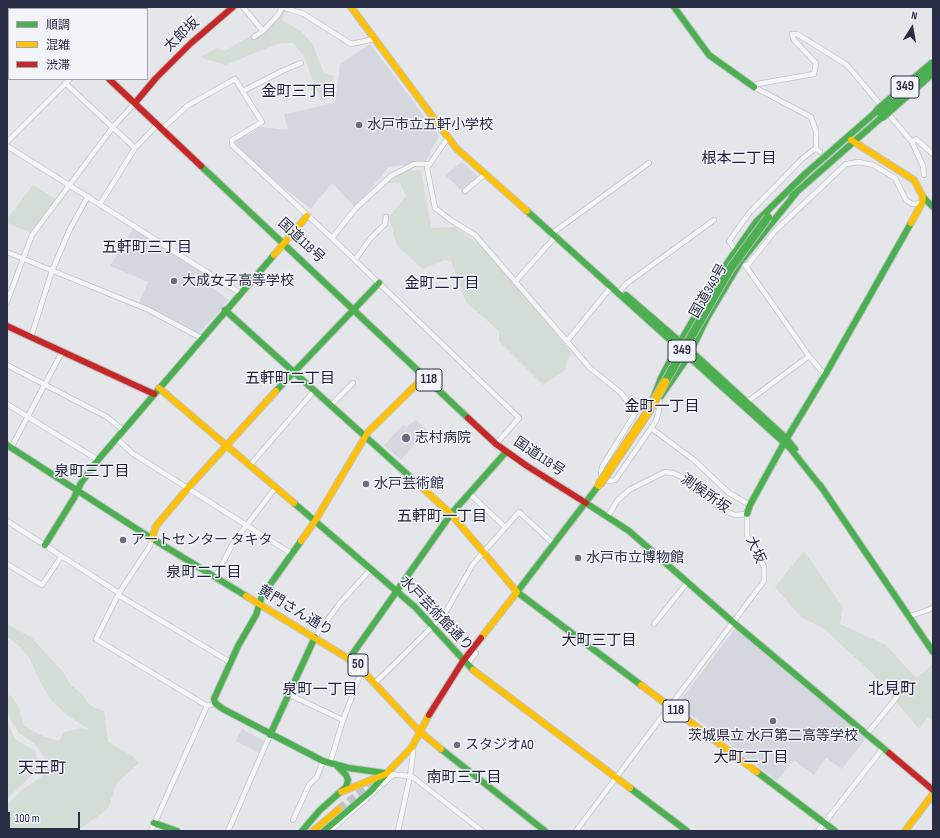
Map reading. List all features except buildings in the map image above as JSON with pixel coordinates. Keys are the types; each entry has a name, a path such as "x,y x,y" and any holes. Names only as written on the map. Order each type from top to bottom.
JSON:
{"main road":[{"name":"太郎坂","path":"135,103 156,78 190,44 233,7"},
{"path":"351,7 447,139 484,175 581,262 678,344"},
{"path":"674,7 702,47 744,81 754,87"},
{"name":"国道349号","path":"880,114 933,63"},
{"name":"国道349号","path":"656,399 660,378 678,344 736,250 756,222 850,139 933,72"},
{"name":"国道118号","path":"110,80 496,444 506,452 608,516 652,550 687,583 933,790"},
{"path":"850,139 907,174 914,180 922,200 933,207"},
{"name":"国道349号","path":"586,503 648,412 730,269 768,217 793,190"},
{"name":"国道349号","path":"608,473 656,399 689,354 707,318 793,190"},
{"path":"747,514 750,505 825,375 922,200"},
{"path":"45,545 77,491 98,460 307,216"},
{"path":"581,262 620,291 786,441"},
{"path":"152,539 156,526 188,488 228,447 353,308 379,283"},
{"path":"225,310 296,372 451,514 517,592"},
{"name":"水戸芸術館通り","path":"7,326 62,352 156,391 250,465 396,590 415,607 465,663 687,831"},
{"path":"689,354 747,402 786,441 821,487 933,652"},
{"path":"302,831 320,810 346,787 348,778 344,772 211,704 230,662 256,615 262,596 315,521 365,436 425,376"},
{"name":"黄門さん通り","path":"9,446 152,539 350,659 419,732 545,831"},
{"path":"350,659 396,590 451,514 506,452"},
{"path":"324,831 390,774 412,747 419,732 465,663 517,592 586,503"},
{"name":"118","path":"517,592 834,831"},
{"path":"270,735 315,638"},
{"path":"329,763 390,774"},
{"path":"341,792 390,774"},
{"path":"905,831 933,794"},
{"path":"313,831 324,820 339,809"},
{"path":"152,827 178,831"}],"street":[{"path":"243,7 263,31"},
{"path":"254,37 263,31 278,15 282,7 304,14 351,44 374,39"},
{"path":"820,152 816,148 816,131 811,117 754,87 757,84 812,76 814,74 816,63 794,40 792,34 797,34 847,66 912,142 924,175"},
{"path":"243,91 282,71 301,64"},
{"path":"100,204 135,148 187,106 236,79 262,122 232,140 232,145 332,238 519,418 496,444"},
{"path":"7,142 69,80"},
{"path":"65,83 135,148"},
{"path":"7,302 32,235 113,127 135,103"},
{"path":"447,139 427,168 435,208 452,221 475,235 590,368 620,393 636,412"},
{"path":"912,142 916,139 933,154"},
{"path":"7,146 240,293"},
{"path":"736,250 729,241 750,212 803,158 816,148"},
{"path":"825,375 809,356 744,264 835,170 846,164 859,162 873,165 895,178 902,188 906,200 912,204 922,200"},
{"path":"515,282 552,236 649,163"},
{"path":"332,238 356,208 391,176 414,164 430,164"},
{"path":"465,191 484,175"},
{"path":"31,338 52,271 69,231 88,196"},
{"path":"355,260 370,239 385,224 386,217"},
{"path":"620,291 626,284 714,220"},
{"path":"7,252 149,310 201,338"},
{"path":"566,341 611,287"},
{"path":"9,446 28,417 62,352"},
{"path":"747,402 809,356"},
{"path":"7,365 107,417 123,430"},
{"path":"331,405 353,383"},
{"path":"250,465 315,390"},
{"path":"656,399 659,413 651,428 617,478 609,480 602,475 602,467 636,412 647,401 656,399"},
{"path":"7,404 98,460"},
{"path":"651,428 694,460 728,493 750,505"},
{"path":"116,438 132,453 292,554"},
{"name":"測候所坂","path":"608,516 617,501 629,490 666,472 680,476 722,510 735,515 747,514"},
{"path":"215,578 233,543 276,488"},
{"path":"470,494 505,527"},
{"path":"374,684 444,615 464,577 483,552 519,512 554,544"},
{"name":"大坂","path":"576,831 764,582 764,567 746,534 747,514"},
{"path":"7,521 118,594 230,662"},
{"path":"152,539 150,546 118,594 96,639 211,704 152,827"},
{"path":"7,564 42,585 61,557"},
{"path":"315,638 340,603 371,569"},
{"path":"654,624 687,583"},
{"path":"908,617 933,608"},
{"path":"465,663 476,653"},
{"path":"293,820 309,785 329,763 362,670"},
{"path":"288,694 343,720"},
{"path":"867,734 897,697"},
{"path":"228,831 270,735"},
{"path":"398,831 410,776 413,754 412,747"},
{"path":"818,831 883,748"},
{"path":"330,831 390,774 410,776 482,831"}],"shaded area":[{"path":"282,8 287,10 282,20 301,31 312,43 324,73 333,76 332,97 323,101 315,87 304,56 293,43 280,43 225,65 200,57 217,48 225,51 274,21"},
{"name":"水戸市立五軒小学校","path":"370,44 439,136 425,163 389,167 355,207 332,183 311,209 243,156 234,141 243,133 248,135 260,127 288,130 284,114 335,103 340,64"},
{"path":"462,162 478,177 461,190 445,175"},
{"path":"421,170 431,228 456,227 489,252 572,353 567,360 565,370 543,385 499,341 499,331 466,302 451,261 444,260 423,269 397,246 389,217 406,196 400,183 382,183 393,171"},
{"path":"33,185 56,199 31,233 7,223 7,219"},
{"name":"大成女子高等学校","path":"134,227 206,273 202,279 229,300 199,334 158,311 139,303 148,282 110,266"},
{"name":"志村病院","path":"416,420 428,430 401,460 384,445 403,425 407,427"},
{"path":"804,551 843,607 840,624 886,645 916,678 933,664 933,721 928,717 919,729 872,673 823,628 801,617 775,587"},
{"path":"7,624 31,637 63,672 70,684 83,695 87,702 93,707 104,711 108,742 131,755 139,763 116,784 108,809 77,831 7,831 7,805 22,790 41,777 47,762 36,745 19,733 10,719 7,709 7,695 11,696 18,705 24,726 43,736 59,741 64,732 82,728 90,730 68,716 52,701 40,682 29,657 19,646 7,637"},
{"name":"茨城県立 水戸第二高等学校","path":"735,629 867,737 842,769 826,758 814,775 794,760 777,781 677,704"},
{"path":"7,721 15,739 35,751 39,764 35,772 7,799"},
{"path":"242,729 264,741 259,753 236,741"}],"tunnel":[{"path":"339,809 381,777"}],"traffic: fast":[{"path":"674,7 709,55 754,87"},
{"path":"877,111 933,63"},
{"path":"882,117 933,72"},
{"path":"653,399 661,378 680,342 723,269 756,222 805,174 877,111"},
{"path":"792,196 882,117"},
{"path":"201,166 468,418"},
{"path":"661,396 688,357 707,318 741,261 796,193"},
{"path":"923,197 933,207"},
{"path":"527,211 790,448 821,487"},
{"path":"665,382 730,269 768,217"},
{"path":"747,514 750,505 784,443 825,375 911,223"},
{"path":"45,545 74,498 81,483 98,460 274,255"},
{"path":"276,391 379,283"},
{"path":"626,295 691,351 787,439 795,449"},
{"path":"225,310 418,484"},
{"path":"7,445 143,533 246,596"},
{"path":"349,659 451,514 506,452"},
{"path":"599,485 517,592 641,685"},
{"path":"820,485 933,652"},
{"path":"294,503 415,607 473,670"},
{"path":"586,503 629,531 734,623 889,753"},
{"path":"301,541 262,596 256,615 238,646 214,699 215,703 223,709 323,761 349,768 384,773"},
{"path":"270,735 315,637"},
{"path":"441,749 545,831"},
{"path":"302,831 320,810 346,787 348,780 346,775 338,767"},
{"path":"757,772 835,831"},
{"path":"324,831 371,791 385,775"},
{"path":"630,788 687,831"},
{"path":"154,823 177,831"}],"traffic: slow":[{"path":"351,7 456,148 527,211"},
{"path":"851,140 914,180 923,197 922,203 911,223"},
{"path":"274,255 307,216"},
{"path":"301,541 315,521 368,432 425,376"},
{"path":"599,485 648,412 665,382"},
{"path":"159,388 294,503"},
{"path":"152,539 156,526 188,488 276,391"},
{"path":"418,484 451,514 517,592 481,638"},
{"path":"246,596 349,659 362,670 419,731 441,749"},
{"path":"473,670 630,788"},
{"path":"641,685 757,772"},
{"path":"341,792 386,774 412,747 429,715"},
{"path":"905,831 933,794"},
{"path":"313,831 339,809"}],"traffic: jam":[{"path":"135,103 156,78 190,44 233,7"},
{"path":"110,80 201,166"},
{"path":"7,326 154,394"},
{"path":"468,418 496,444 527,466 586,503"},
{"path":"429,715 463,661 481,638"},
{"path":"889,753 933,790"}],"place":[{"name":"水戸市立五軒小学校","path":"359,125"},
{"name":"大成女子高等学校","path":"174,281"},
{"name":"志村病院","path":"406,438"},
{"name":"水戸芸術館","path":"366,484"},
{"name":"アートセンター タキタ","path":"123,540"},
{"name":"水戸市立博物館","path":"578,558"},
{"name":"茨城県立 水戸第二高等学校","path":"773,721"},
{"name":"スタジオAO","path":"457,745"}],"district":[{"name":"金町三丁目","path":"299,92"},
{"name":"根本二丁目","path":"739,159"},
{"name":"五軒町三丁目","path":"147,248"},
{"name":"金町二丁目","path":"442,284"},
{"name":"五軒町二丁目","path":"290,379"},
{"name":"金町一丁目","path":"662,407"},
{"name":"泉町三丁目","path":"92,472"},
{"name":"五軒町一丁目","path":"442,517"},
{"name":"泉町二丁目","path":"204,573"},
{"name":"大町三丁目","path":"599,641"},
{"name":"泉町一丁目","path":"320,690"},
{"name":"北見町","path":"892,690"},
{"name":"大町二丁目","path":"751,758"},
{"name":"天王町","path":"42,769"},
{"name":"南町三丁目","path":"464,778"}]}
